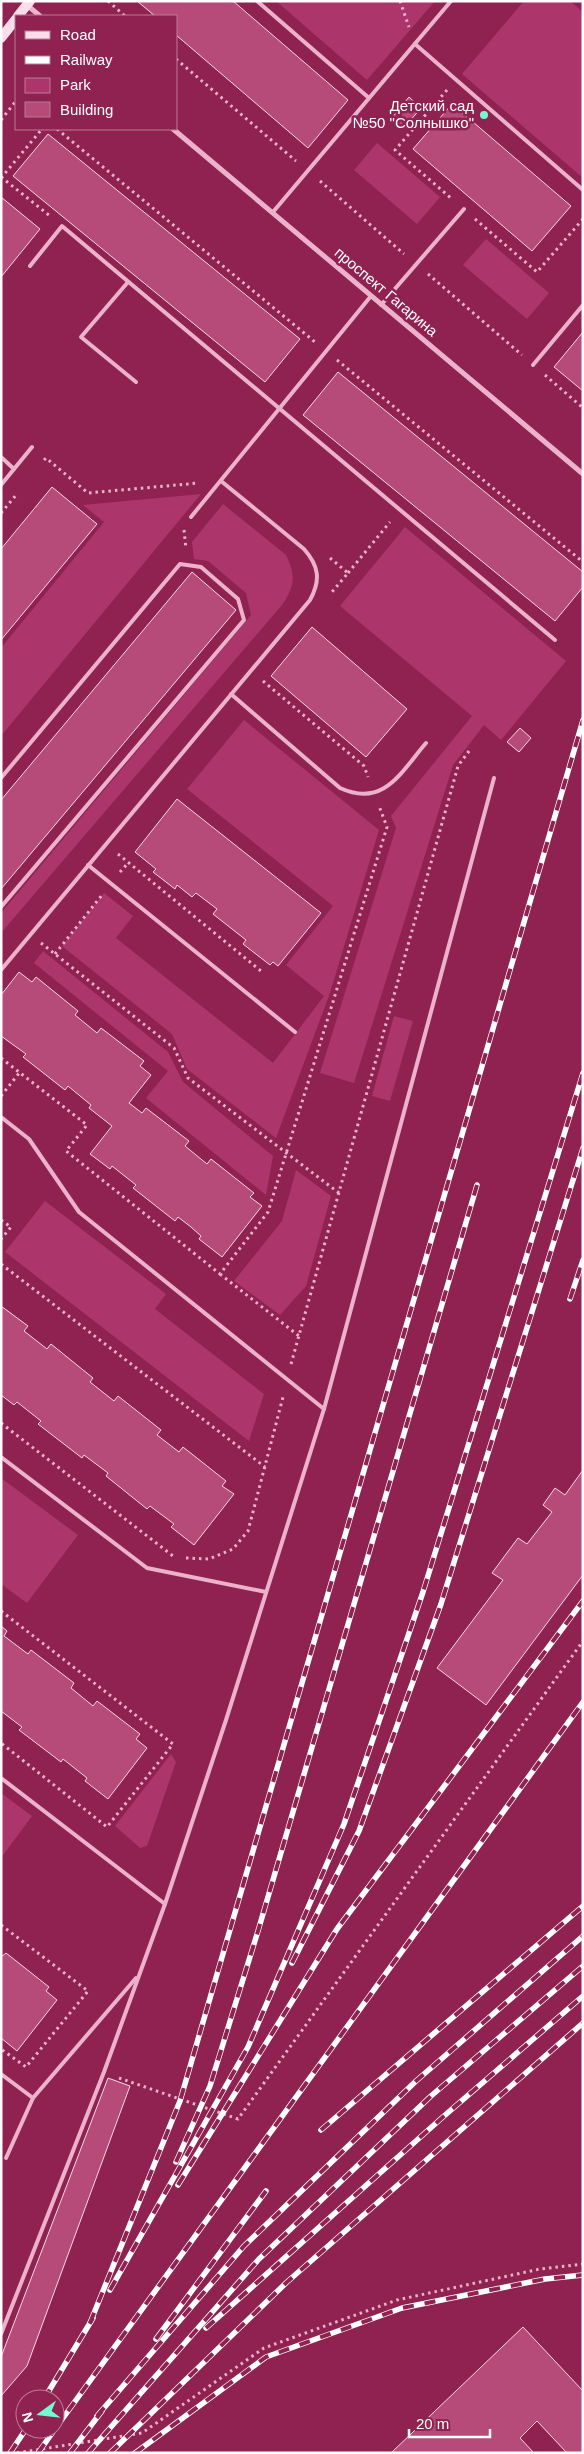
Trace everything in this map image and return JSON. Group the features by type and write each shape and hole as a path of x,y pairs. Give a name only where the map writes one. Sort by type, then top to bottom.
{"main road":[{"path":"19,15 28,3"},
{"path":"1,38 15,20"}],"street":[{"path":"28,3 39,15"},
{"name":"проспект Гагарина","path":"175,130 583,474"}],"lane":[{"path":"257,1 369,98"},
{"path":"273,212 451,1"},
{"path":"415,44 583,190"},
{"path":"382,304 464,210"},
{"path":"30,266 62,226 555,640"},
{"path":"128,282 82,337 136,382"},
{"path":"191,517 371,296"},
{"path":"533,364 582,306"},
{"path":"1,484 32,447"},
{"path":"1,457 14,469"},
{"path":"1,970 310,600 317,588 318,574 314,560 304,549 221,481"},
{"path":"1,778 180,564 201,568 238,599 244,620 1,907"},
{"path":"231,694 340,788 352,793 365,795 389,786 426,742"},
{"path":"1,2334 104,2072 165,1904 226,1720 324,1409 494,778"},
{"path":"88,864 294,1032"},
{"path":"1,1117 29,1139 78,1212 324,1409"},
{"path":"1,1457 147,1568 266,1592"},
{"path":"1,1778 165,1904"},
{"path":"6,2158 33,2098 139,1976"},
{"path":"1,2074 33,2098"}],"path":[{"path":"108,1 124,15"},
{"path":"400,1 415,44"},
{"path":"178,61 583,408"},
{"path":"456,80 395,150 537,272 583,219"},
{"path":"1,120 15,102"},
{"path":"41,130 1,177 62,226"},
{"path":"40,465 46,458 88,493 221,481"},
{"path":"1,513 18,492"},
{"path":"348,573 400,510"},
{"path":"189,566 184,525 191,517"},
{"path":"183,1558 209,1559 233,1549 248,1531 299,1336 458,766 469,751"},
{"path":"220,1274 268,1212 387,827"},
{"path":"115,852 261,971"},
{"path":"55,954 128,863"},
{"path":"40,942 174,1048 188,1078 339,1193"},
{"path":"1,1058 87,1125 66,1151 299,1336"},
{"path":"1,1096 20,1072"},
{"path":"1,1220 11,1227 1,1239"},
{"path":"1,1264 264,1466"},
{"path":"1,1423 174,1557"},
{"path":"1,1611 173,1744 107,1827 1,1744"},
{"path":"104,2072 238,2119 583,1641"},
{"path":"1,1925 88,1991 26,2067 1,2049"},
{"path":"17,2453 142,2433 264,2348 397,2300 540,2269 583,2264"}],"green space":[{"path":"276,1 435,1 367,80"},
{"path":"524,1 570,1 583,12 583,178 462,74"},
{"path":"377,143 440,197 417,224 354,170"},
{"path":"486,239 549,293 527,319 463,265"},
{"path":"201,494 1,736 1,648 104,522 83,505"},
{"path":"223,504 286,555 293,575 290,592 282,605 1,933 1,913 251,615 246,593 208,561 194,559 192,542"},
{"path":"405,527 566,661 501,740 484,725 453,765 354,1083 320,1073 396,828 391,816 472,716 340,606"},
{"path":"244,720 379,830 330,993 276,1138 187,1069 172,1034 62,946 104,893 133,916 116,938 273,1063 324,996 286,965 333,906 187,789"},
{"path":"43,951 168,1052 183,1082 273,1156 266,1195 146,1098 168,1071 34,963"},
{"path":"394,1016 413,1021 390,1101 372,1096"},
{"path":"296,1170 331,1196 306,1286 280,1315 234,1281 282,1221"},
{"path":"45,1201 166,1294 155,1309 264,1394 249,1441 5,1252"},
{"path":"1,1478 78,1535 27,1603 1,1584"},
{"path":"171,1754 176,1762 147,1846 140,1848 115,1826"},
{"path":"1,1793 32,1816 1,1858"}],"building":[{"path":"137,1 233,1 348,100 308,148 178,37 178,15 154,15"},
{"path":"409,97 421,108 403,129 391,119"},
{"path":"452,104 571,206 532,251 413,149"},
{"path":"48,134 300,339 265,382 13,176"},
{"path":"1,197 40,229 1,277"},
{"path":"583,332 583,391 554,367"},
{"path":"338,372 583,572 583,587 555,621 303,415"},
{"path":"52,487 97,524 1,640 1,549"},
{"path":"192,572 236,610 1,889 1,800"},
{"path":"312,627 407,709 366,757 271,676"},
{"path":"520,728 531,738 519,752 507,742"},
{"path":"177,799 321,913 278,966 273,962 270,965 243,944 246,940 213,914 217,909 196,893 192,897 177,885 175,889 153,872 156,869 135,852"},
{"path":"19,972 32,982 36,977 78,1011 75,1015 97,1033 101,1028 144,1061 140,1066 151,1075 129,1103 142,1113 146,1108 189,1141 185,1146 207,1164 211,1159 254,1193 250,1197 262,1206 222,1257 199,1239 201,1236 191,1227 178,1217 175,1221 133,1188 136,1185 112,1166 110,1169 90,1154 112,1126 89,1108 91,1105 68,1086 65,1090 23,1057 26,1054 1,1036 1,995"},
{"path":"1,1306 28,1326 24,1331 47,1349 51,1344 93,1378 90,1382 114,1401 118,1396 161,1430 157,1435 179,1452 183,1447 226,1481 222,1486 234,1494 194,1545 171,1527 174,1524 150,1506 147,1509 106,1476 108,1473 84,1455 82,1458 38,1424 41,1421 17,1402 14,1405 1,1395"},
{"path":"583,1470 583,1575 486,1705 437,1668 503,1580 492,1573 518,1538 527,1544 552,1512 543,1505 555,1488 565,1495"},
{"path":"1,1626 7,1631 4,1636 28,1654 31,1650 74,1683 71,1688 93,1706 97,1701 140,1734 136,1739 147,1748 108,1799 85,1781 87,1778 63,1759 61,1762 19,1730 22,1727 1,1711"},
{"path":"6,1953 49,1987 46,1991 57,2000 17,2051 1,2038 1,1957"},
{"path":"108,2078 130,2086 27,2366 1,2396 1,2357"},
{"path":"523,2327 583,2391 583,2453 567,2453 537,2421 520,2438 534,2453 391,2453"}],"railway":[{"path":"90,2323 180,2101 583,720"},
{"path":"110,2290 248,2047 344,1824 423,1592 583,1073"},
{"path":"292,1963 359,1831 441,1604 583,1148"},
{"path":"176,2162 210,2086 258,1931 477,1185"},
{"path":"570,1299 583,1260"},
{"path":"178,2185 337,1929 583,1601"},
{"path":"65,2415 583,1702"},
{"path":"321,2130 583,1906"},
{"path":"97,2416 244,2246 416,2081 583,1936"},
{"path":"88,2453 259,2259 431,2096 583,1966"},
{"path":"206,2328 444,2116 583,1996"},
{"path":"110,2453 287,2282 583,2023"},
{"path":"156,2339 266,2191"},
{"path":"135,2453 266,2357 402,2308 545,2279 583,2275"},
{"path":"50,2389 93,2318"},
{"path":"70,2453 102,2411"},
{"path":"10,2453 19,2439"},
{"path":"38,2453 48,2439"}],"place":[{"name":"Детский сад №50 \"Солнышко\"","path":"484,115"}]}
